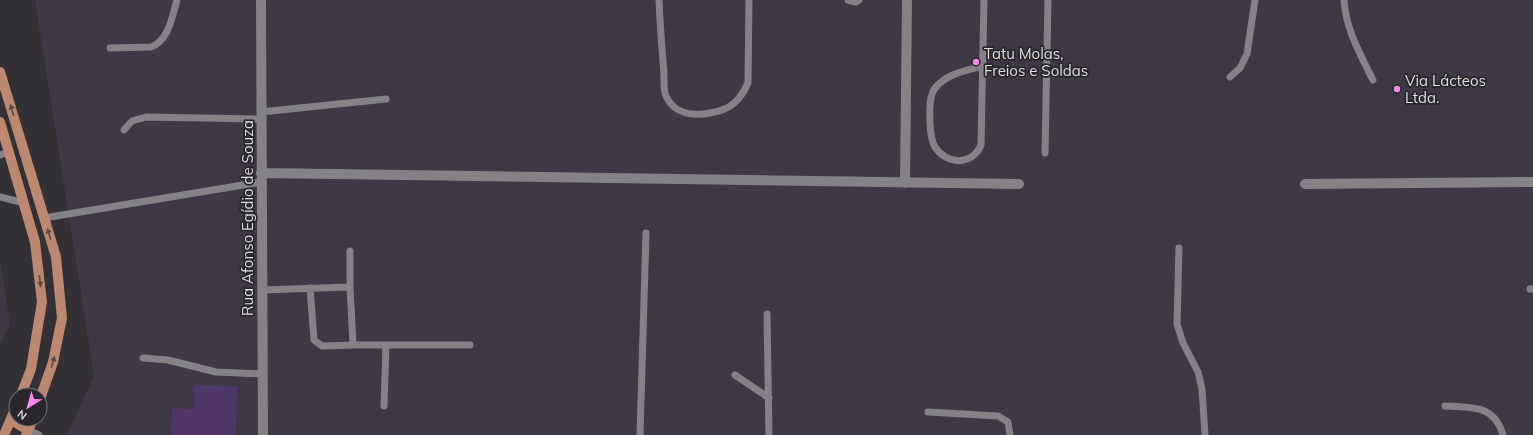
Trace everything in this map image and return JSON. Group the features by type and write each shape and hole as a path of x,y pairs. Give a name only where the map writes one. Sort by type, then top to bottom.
{"main road":[{"path":"0,72 56,257 62,318 53,362 44,387"},
{"path":"0,122 4,154 15,172 35,242 42,302 31,369 24,387"},
{"path":"15,172 29,168"}],"street":[{"name":"Rua Afonso Egídio de Souza","path":"261,0 263,435"},
{"path":"905,183 907,0"},
{"path":"261,177 1020,184"},
{"path":"1305,184 1533,182"}],"lane":[{"path":"110,48 151,47 157,45 166,35 178,0"},
{"path":"659,0 666,96 677,110 687,114 700,115 722,112 732,106 742,95 748,83 749,0"},
{"path":"848,0 856,2 860,0"},
{"path":"982,66 956,74 941,82 934,89 931,98 931,135 934,146 941,153 953,159 962,161 971,159 977,153 981,144 984,0"},
{"path":"1045,153 1048,0"},
{"path":"1230,77 1240,68 1247,54 1255,0"},
{"path":"1344,0 1347,24 1373,80"},
{"path":"124,130 132,121 146,116 261,116 386,99"},
{"path":"44,218 261,177"},
{"path":"0,197 24,203"},
{"path":"640,435 646,233"},
{"path":"1179,248 1177,324 1182,343 1198,372 1202,389 1205,435"},
{"path":"350,252 353,345"},
{"path":"262,290 350,287"},
{"path":"310,288 314,340 322,346 470,345"},
{"path":"767,314 769,435"},
{"path":"384,406 386,345"},
{"path":"143,358 168,360 216,372 263,374"},
{"path":"735,375 769,398"},
{"path":"1445,406 1480,408 1494,417 1500,425 1503,435"},
{"path":"928,412 998,416 1008,422 1010,435"},
{"path":"27,432 39,435"}],"shaded area":[{"path":"35,0 1533,0 1533,435 67,435 94,376"},
{"path":"0,259 10,324 0,346"}],"building":[{"path":"194,385 237,386 236,435 171,435 172,408 194,409"}],"place":[{"name":"Tatu Molas, Freios e Soldas","path":"976,62"},
{"name":"Via Lácteos Ltda.","path":"1397,89"}]}
